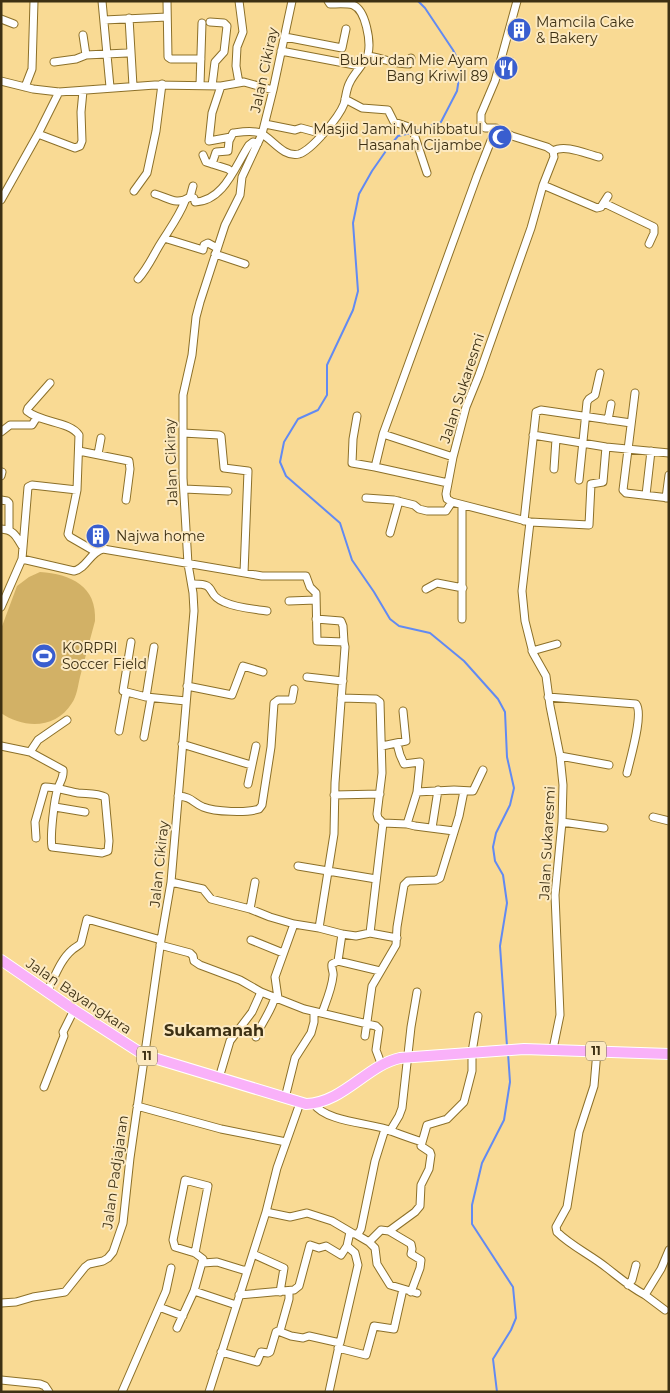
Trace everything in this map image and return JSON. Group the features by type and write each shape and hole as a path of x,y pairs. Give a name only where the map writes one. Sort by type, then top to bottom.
{"highway":[{"name":"Jalan Bayangkara","path":"1,960 144,1056 300,1103 314,1104"},
{"name":"11","path":"314,1104 333,1097 394,1059 407,1057 524,1049 669,1054"}],"street":[{"path":"25,87 32,69 34,1"},
{"path":"102,1 110,87"},
{"path":"167,1 168,58 201,59"},
{"path":"239,1 243,32 237,47 236,66 239,83"},
{"name":"Jalan Cikiray","path":"144,1056 160,942 171,882 194,611 188,564 184,488 183,395 192,355 196,316 225,225 240,195 242,176 265,124 274,90 292,1"},
{"path":"212,164 216,152 228,151 229,141 233,132 256,132 260,138 286,152 295,155 303,152 323,134 338,114 350,82 368,56 369,45 363,16 354,5 330,4 328,1"},
{"path":"517,1 495,81 481,117 484,126 496,128 503,133 548,147 553,151 556,149 567,149 599,157"},
{"path":"104,20 167,17"},
{"path":"129,18 133,86"},
{"path":"1,19 14,24"},
{"path":"210,22 224,23 227,26 224,52 215,64 212,86"},
{"path":"200,86 202,23"},
{"path":"285,37 342,48 346,29"},
{"path":"83,35 86,55"},
{"path":"281,51 360,66"},
{"path":"54,62 76,59 86,55 127,53"},
{"path":"368,56 404,64 409,64 411,58"},
{"path":"1,81 59,92 162,84 221,86 239,83 251,83 274,90"},
{"path":"134,191 148,173 162,84"},
{"path":"221,86 212,113 209,141 231,138"},
{"path":"38,134 75,148 80,146 82,141 82,91"},
{"path":"1,200 59,92"},
{"path":"345,99 362,108 388,110 394,122 413,129 428,173"},
{"path":"265,124 295,130 301,128 323,134"},
{"path":"375,467 383,434 496,128"},
{"path":"155,194 176,202 191,199 203,202 221,190 249,145 260,138"},
{"name":"Jalan Sukaresmi","path":"452,502 446,497 448,483 466,407 531,228 543,185 553,159 553,151"},
{"path":"203,154 205,161 228,168 232,172"},
{"path":"543,185 597,208 606,199 622,213 654,227 654,233 649,244"},
{"path":"138,279 148,268 164,238 191,199 193,186"},
{"path":"164,238 203,250 206,244 210,244 216,251 245,264"},
{"path":"579,480 588,400 595,395 600,373"},
{"path":"50,383 28,408 29,413 76,430 79,435 77,490 68,534 96,552"},
{"path":"635,393 624,490 626,493 668,498 669,475"},
{"path":"608,420 611,404"},
{"name":"Jalan Sukaresmi","path":"552,1049 560,1015 555,895 562,822 563,785 560,756 548,697 546,676 532,651 525,621 522,596 535,413 537,411 586,417"},
{"path":"357,416 353,439 352,464 375,467 448,483"},
{"path":"1,432 10,425 32,425 38,417"},
{"path":"586,417 631,423"},
{"path":"183,432 221,436 224,468 248,471 244,573"},
{"path":"383,434 453,457"},
{"path":"533,435 669,453"},
{"path":"98,454 101,438"},
{"path":"554,469 556,439"},
{"path":"366,498 386,498 415,505 419,509 440,512 447,510 452,502 527,522 589,525 591,484 603,483 606,446"},
{"path":"79,451 130,462 126,500"},
{"path":"646,495 651,452"},
{"path":"1,606 22,558 29,486 77,490"},
{"path":"184,488 228,491"},
{"path":"1,500 7,501 9,504 5,529 15,533 22,546"},
{"path":"390,533 398,501"},
{"path":"462,505 462,619"},
{"path":"22,558 74,571 82,568 96,552 108,549 262,576 306,576 310,587 316,592 317,640 344,642"},
{"path":"192,584 206,584 216,598 225,603 267,611"},
{"path":"426,589 437,584 463,588"},
{"path":"289,601 316,600"},
{"path":"316,619 341,621 345,647 334,795 334,834 319,928"},
{"path":"130,642 122,688 126,693 186,701"},
{"path":"532,651 557,644"},
{"path":"144,737 154,647"},
{"path":"187,686 232,695 242,667 245,666 263,672"},
{"path":"307,677 343,681"},
{"path":"178,796 191,798 200,806 209,809 233,811 259,809 262,805 271,747 274,703 278,700 292,700 294,689"},
{"path":"119,731 126,693"},
{"path":"548,697 636,704 639,708 639,713 635,744 627,773"},
{"path":"341,698 379,700 382,712 382,773 378,819 383,823 407,824 454,831"},
{"path":"382,746 405,742 407,739 403,711"},
{"path":"30,752 38,740 67,720"},
{"path":"182,744 251,765"},
{"path":"397,744 404,764 420,762 417,792 407,824"},
{"path":"1,746 30,752 63,770 64,776 58,789 54,807 52,847 102,853 108,851 109,841 105,797 58,789 48,786 44,788 35,822 36,838"},
{"path":"248,784 256,746"},
{"path":"560,756 609,765"},
{"path":"417,792 475,790 483,770"},
{"path":"432,828 438,790"},
{"path":"366,1036 372,986 396,945 397,927 405,883 408,881 436,880 440,878 464,791"},
{"path":"334,795 380,794"},
{"path":"54,807 85,812"},
{"path":"653,817 669,821"},
{"path":"562,822 604,828"},
{"path":"370,933 383,823"},
{"path":"298,866 376,880"},
{"path":"171,882 203,889 211,899 250,909 294,924 356,936 370,933 397,938"},
{"path":"250,909 255,882"},
{"path":"47,992 59,968 72,950 82,943 87,919 146,937 190,954 193,956 194,961 200,965 240,980 261,992 314,1012 339,1016 378,1027 376,1050 382,1066"},
{"path":"256,1037 276,997 275,977 294,924"},
{"path":"338,961 342,934"},
{"path":"251,940 284,953"},
{"path":"322,1013 328,1000 334,974 331,968 332,964 338,961 380,971"},
{"path":"219,1078 230,1041 252,1012 261,992"},
{"path":"239,1295 294,1290 299,1286 310,1245 319,1248 326,1246 341,1255 353,1233 361,1229 375,1161 388,1130 399,1116 402,1108 407,1057 417,992"},
{"path":"44,1088 64,1036 63,1032 74,1010"},
{"path":"285,1098 295,1058 311,1033 314,1012"},
{"path":"388,1231 415,1212 420,1206 421,1185 429,1169 431,1155 430,1152 422,1147 423,1134 427,1125 447,1119 464,1102 472,1071 472,1052 478,1016"},
{"path":"597,1051 594,1086 579,1132 566,1207 556,1230 628,1285 665,1310"},
{"name":"Jalan Padjajaran","path":"1,1303 16,1302 65,1292 85,1268 90,1264 105,1260 113,1252 123,1223 144,1056"},
{"path":"209,1392 266,1212 277,1168 300,1103"},
{"path":"314,1104 320,1111 342,1119 388,1130 422,1142"},
{"path":"137,1106 221,1129 286,1142"},
{"path":"177,1328 194,1291 203,1263 202,1257 175,1246 173,1242 185,1180 208,1186 195,1253"},
{"path":"266,1212 290,1217 304,1213 314,1214 332,1221 369,1242 375,1248 377,1264 390,1285 414,1292 420,1260 411,1254 411,1244 388,1231 381,1230 369,1242"},
{"path":"329,1392 358,1265 355,1253 347,1246"},
{"path":"645,1295 661,1269 669,1250"},
{"path":"253,1254 284,1268 280,1292"},
{"path":"203,1263 217,1262 247,1270"},
{"path":"628,1285 632,1280 636,1265"},
{"path":"122,1392 166,1291 171,1268"},
{"path":"280,1331 290,1336 303,1338 309,1336 366,1355 374,1326 394,1329 403,1289"},
{"path":"194,1291 236,1305"},
{"path":"280,1331 280,1326 288,1306 289,1291"},
{"path":"159,1307 182,1316"},
{"path":"221,1352 257,1362 260,1352 270,1352 276,1332 280,1331"},
{"path":"1,1380 40,1384 45,1386 49,1392"}],"shaded area":[{"name":"KORPRI Soccer Field","path":"40,572 72,579 80,584 92,599 95,621 74,700 65,712 57,718 49,722 29,724 1,713 1,629 17,586"}],"waterway":[{"path":"416,131 441,122 457,91 461,66 453,50 425,8 418,1"},
{"path":"411,133 398,136 372,171 359,194 353,223 358,291 353,310 327,365 327,395 318,410 298,419 284,442 280,462 286,476 340,523 352,560 390,619 399,626 430,633 464,661 498,699 505,712 507,757 514,788 510,805 496,833 493,847 495,861 503,875 507,903 500,946 507,1046"},
{"path":"497,1392 493,1359 511,1330 516,1318 513,1287 472,1224 472,1205 482,1163 504,1120 510,1082 508,1053"}],"place":[{"name":"Mamcila Cake & Bakery","path":"519,30"},
{"name":"Bubur dan Mie Ayam Bang Kriwil 89","path":"506,68"},
{"name":"Masjid Jami Muhibbatul Hasanah Cijambe","path":"500,137"},
{"name":"Najwa home","path":"98,536"},
{"name":"KORPRI Soccer Field","path":"44,656"}],"district":[{"name":"Sukamanah","path":"214,1030"}]}
